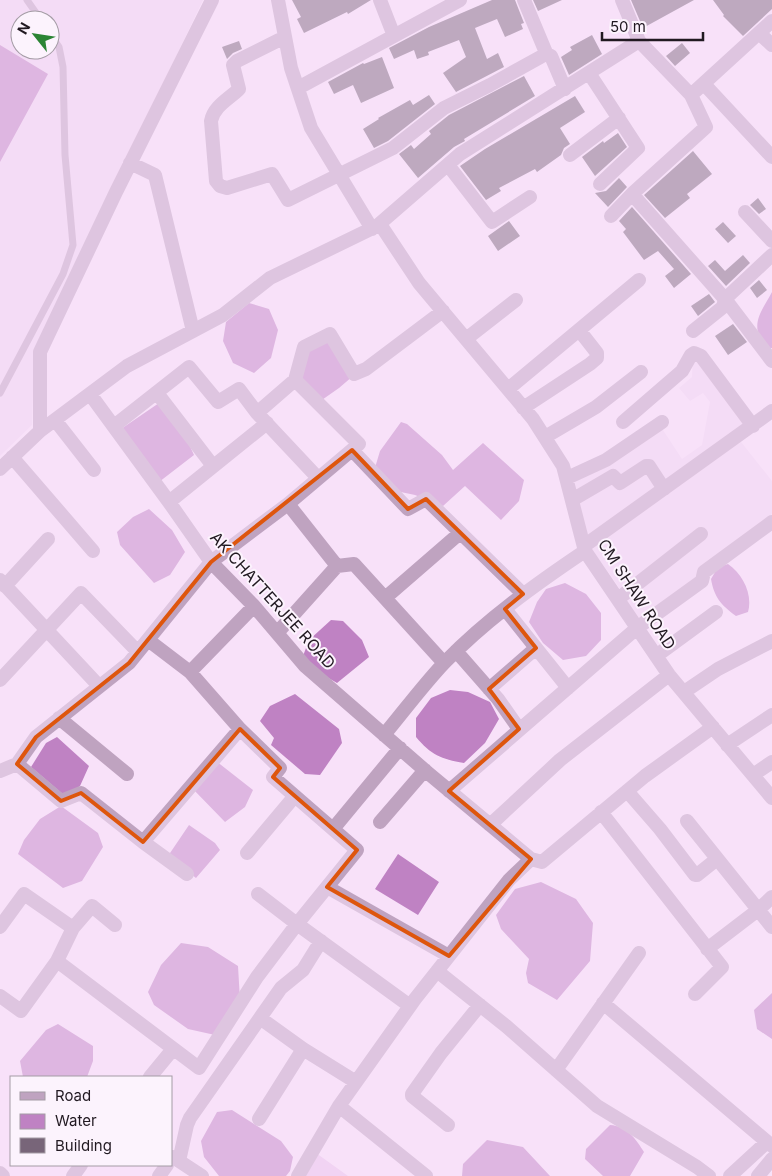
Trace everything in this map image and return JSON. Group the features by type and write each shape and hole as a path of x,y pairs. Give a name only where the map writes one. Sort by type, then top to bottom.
{"street":[{"path":"40,431 40,352 130,164 212,0"},
{"name":"CM SHAW ROAD","path":"278,0 291,68 311,128 339,174 419,283 508,389 545,438 563,466 584,548 669,675 772,798"},
{"path":"380,0 394,36"},
{"path":"298,88 460,0"},
{"path":"524,0 547,55 551,56 565,89"},
{"path":"611,216 632,194 706,127 691,95 639,41 622,0"},
{"path":"691,95 772,21"},
{"path":"759,33 772,45"},
{"path":"285,36 237,61 233,65 239,89 216,109 211,120 216,181 220,186 227,188 272,174 288,200 393,148 444,108 547,55"},
{"path":"0,469 40,431 128,366 223,315 270,278 376,226 460,154 639,41"},
{"path":"589,73 638,148 600,184"},
{"path":"704,84 772,156"},
{"path":"570,155 619,118"},
{"path":"130,164 155,175 193,331"},
{"path":"448,165 492,222 530,197"},
{"path":"632,194 725,299 772,361"},
{"path":"745,212 772,241"},
{"path":"693,331 723,307 725,299 772,255"},
{"path":"508,389 639,280"},
{"path":"466,339 516,300"},
{"path":"169,502 213,466 262,418 296,380 304,347 330,334 354,374 366,369 442,311"},
{"path":"523,408 597,358 597,353 579,330"},
{"path":"623,422 682,371 691,355 698,354 753,426"},
{"path":"114,426 190,367 218,402 239,389 262,418 318,478"},
{"path":"545,438 596,407 641,372"},
{"path":"0,771 17,764 36,737 129,663 211,562 288,504 358,444 296,380"},
{"path":"157,393 213,466"},
{"name":"AK CHATTERJEE ROAD","path":"90,394 211,562 254,606 305,666 531,859"},
{"path":"384,735 444,663 505,609 584,548 772,411"},
{"path":"55,420 94,470"},
{"path":"567,478 606,460 662,422"},
{"path":"352,450 408,509 426,499 523,594"},
{"path":"12,457 93,551"},
{"path":"572,500 613,476 620,483 646,466 649,466 664,489"},
{"path":"288,504 337,566"},
{"path":"449,790 637,628 702,581 704,572 772,522"},
{"path":"385,598 460,533"},
{"path":"618,599 701,534"},
{"path":"48,539 2,583 99,686"},
{"path":"277,633 337,566 354,564 444,663"},
{"path":"1,676 81,593 138,652"},
{"path":"190,672 254,606"},
{"path":"505,609 568,688"},
{"path":"656,656 716,612"},
{"path":"57,961 199,1068 257,977 357,850 273,777 280,768 240,729 190,672 148,640"},
{"path":"684,692 718,669 772,641"},
{"path":"489,689 536,648"},
{"path":"456,652 520,728"},
{"path":"490,825 560,760 669,675"},
{"path":"727,744 772,715"},
{"path":"60,718 128,774"},
{"path":"298,1176 339,1106 410,1006 509,880 531,859 542,862 645,776 713,727"},
{"path":"143,842 240,729"},
{"path":"333,829 400,748"},
{"path":"753,775 772,762"},
{"path":"17,764 61,801 81,793 187,874"},
{"path":"380,822 425,770"},
{"path":"627,791 660,828 692,873 697,875 717,859"},
{"path":"247,853 294,797"},
{"path":"601,812 722,967 694,994"},
{"path":"687,821 772,927"},
{"path":"327,887 449,956"},
{"path":"0,927 24,894 74,928"},
{"path":"258,894 410,1006"},
{"path":"707,949 772,897"},
{"path":"0,996 21,1012 57,961 74,928 92,906 116,925"},
{"path":"202,1176 173,1162 190,1118 281,988 303,970 321,941"},
{"path":"556,1070 639,953"},
{"path":"437,971 597,1106 699,1173"},
{"path":"603,1003 769,1144 730,1176"},
{"path":"448,1125 412,1096 412,1094 441,1053 480,1006"},
{"path":"260,1018 303,1049 356,1082"},
{"path":"259,1119 303,1049"},
{"path":"151,1076 173,1050"},
{"path":"339,1106 426,1176"},
{"path":"758,1176 772,1159"},
{"path":"159,1176 169,1166"},
{"path":"0,1173 3,1176"}],"lane":[{"path":"0,393 63,274 73,245 66,155 63,67 60,52"}],"highlighted area":[{"path":"352,450 408,509 426,499 523,594 505,609 536,648 489,689 519,729 449,791 531,859 449,956 327,887 357,850 273,777 280,768 240,729 143,842 81,793 61,801 17,764 36,737 129,663 211,562"}],"shaded area":[{"path":"0,0 203,0 34,354 32,425 0,456"},
{"path":"693,355 746,425 734,433 772,481 772,513 769,521 698,579 638,621 618,586 584,538 571,480 661,427 682,459 702,445 710,402 703,393 690,401 679,388 692,377"},
{"path":"316,1153 348,1176 303,1176"}],"water":[{"path":"0,45 10,51 10,60 25,60 48,74 0,162"},
{"path":"772,292 772,348 766,348 758,333 757,326 760,313"},
{"path":"249,303 269,309 278,330 271,358 254,373 233,363 223,341 226,322"},
{"path":"328,340 353,376 319,402 301,379 309,349"},
{"path":"159,403 187,440 194,455 159,482 121,429"},
{"path":"401,422 407,424 442,455 453,470 483,443 524,480 519,501 501,520 465,486 443,506 415,495 396,491 374,471 380,451"},
{"path":"149,509 172,530 185,552 170,575 154,583 120,545 117,532 133,517"},
{"path":"728,564 738,573 748,592 748,612 736,616 719,600 711,579 718,567"},
{"path":"565,583 586,594 601,613 601,640 586,656 563,660 543,643 529,622 537,602 546,589"},
{"path":"331,620 343,621 362,640 369,657 337,683 318,672 303,656 309,640"},
{"path":"450,690 468,692 490,702 499,719 485,743 464,763 437,755 416,737 416,718 431,698"},
{"path":"295,694 339,729 342,743 320,775 305,774 271,745 274,738 260,721 270,706"},
{"path":"57,737 89,766 80,786 65,796 31,767 46,743"},
{"path":"216,761 253,790 245,807 225,822 191,787"},
{"path":"61,806 98,833 103,847 82,881 63,888 18,854 24,840 40,819"},
{"path":"189,825 215,843 220,850 196,878 168,856"},
{"path":"398,854 439,882 418,915 375,889"},
{"path":"541,882 576,899 593,923 590,961 557,1000 528,983 526,973 529,959 501,929 496,915 515,889"},
{"path":"181,943 208,947 238,966 240,1000 215,1035 188,1029 154,1005 148,992 161,965"},
{"path":"772,993 772,1039 757,1029 754,1010"},
{"path":"58,1024 93,1046 93,1061 87,1076 23,1076 20,1061 46,1030"},
{"path":"232,1110 281,1141 293,1157 290,1171 286,1176 219,1176 204,1157 201,1141 217,1112"},
{"path":"610,1125 626,1131 634,1138 644,1152 630,1176 603,1176 585,1159 586,1149"},
{"path":"487,1140 523,1147 550,1176 462,1176 463,1164"}],"building":[{"path":"292,0 371,0 348,14 347,12 304,33 297,19 301,17"},
{"path":"492,0 515,0 524,23 521,24 523,29 505,37 497,19 475,28 487,59 498,53 504,67 456,92 443,73 466,57 459,40 428,52 429,55 417,59 414,50 394,59 389,48 429,27"},
{"path":"533,0 562,0 538,11"},
{"path":"631,0 694,0 643,28"},
{"path":"713,0 772,0 772,9 743,36 723,16"},
{"path":"592,35 602,54 569,75 561,57 572,50 570,47"},
{"path":"239,41 242,49 233,53 227,59 222,47"},
{"path":"682,43 690,53 675,66 666,56"},
{"path":"382,57 394,88 361,103 353,85 334,94 328,82 363,63"},
{"path":"524,76 535,96 464,139 465,141 454,147 418,178 399,154 411,145 414,149 431,134 429,131 449,115"},
{"path":"429,95 435,104 388,141 374,148 363,129 410,100 413,105"},
{"path":"575,96 585,112 560,128 570,144 564,148 561,155 537,172 535,169 499,188 501,191 486,200 460,166 485,149"},
{"path":"618,133 627,147 595,176 582,157 603,141 604,143"},
{"path":"693,151 712,174 687,194 690,198 665,218 644,195"},
{"path":"619,178 627,187 608,207 595,193 606,191"},
{"path":"758,198 766,209 759,214 750,205"},
{"path":"632,207 691,274 674,288 665,276 674,269 658,251 644,260 623,232 626,229 619,221"},
{"path":"509,221 520,236 498,251 488,236"},
{"path":"723,222 736,236 728,243 715,229"},
{"path":"743,255 750,263 726,286 708,266 715,260 725,271"},
{"path":"759,280 767,290 757,298 750,288"},
{"path":"709,294 715,302 698,316 691,306"},
{"path":"733,324 747,342 728,355 715,336"}]}
